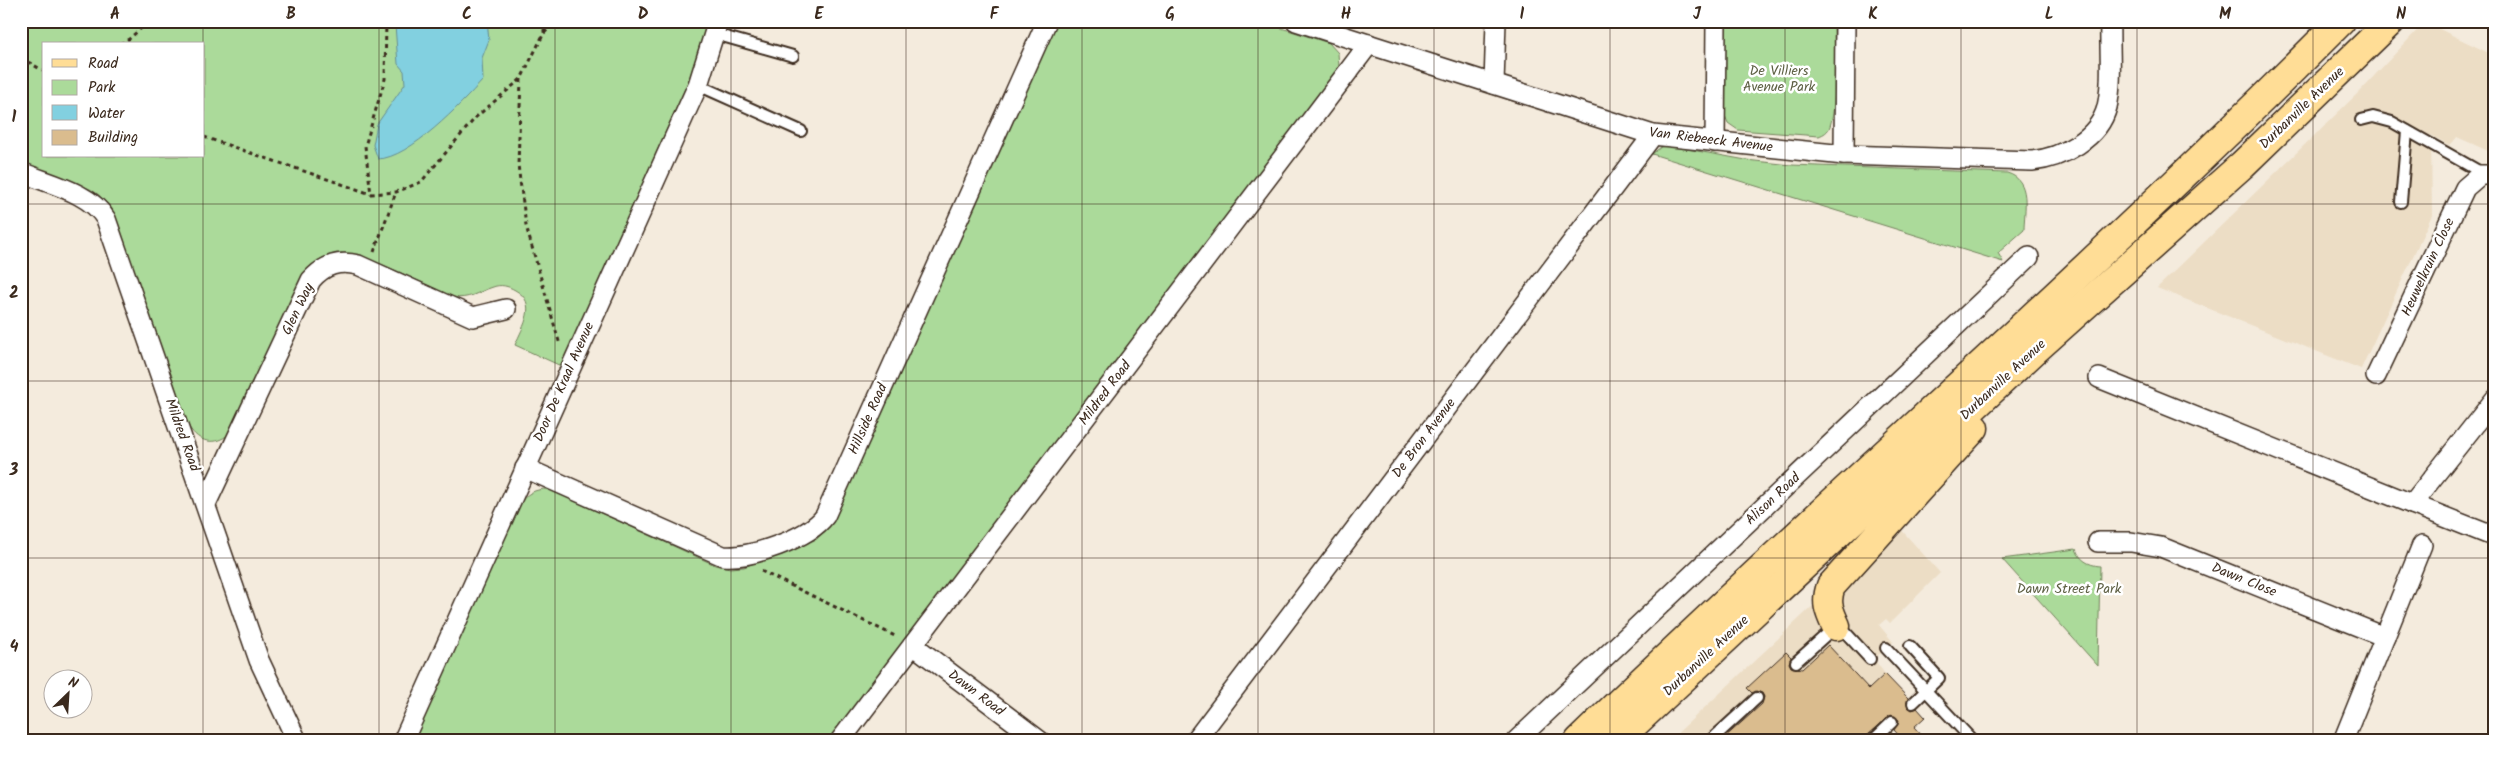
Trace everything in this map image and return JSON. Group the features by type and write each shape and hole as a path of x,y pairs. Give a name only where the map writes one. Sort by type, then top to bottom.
{"main road":[{"name":"Durbanville Avenue","path":"1579,741 2046,306 2254,108 2341,21"},
{"name":"Durbanville Avenue","path":"1616,741 2035,350 2242,165 2391,21"},
{"path":"1836,626 1828,609 1827,600 1831,586 1836,579 1996,405 2035,350"}],"street":[{"name":"Hillside Road","path":"525,468 716,554 731,557 749,555 806,533 825,516 1047,21"},
{"name":"Van Riebeeck Avenue","path":"1296,21 1654,135 1844,155 2032,161 2053,157 2078,143 2095,128 2106,108 2110,21"},
{"path":"1494,84 1496,21"},
{"path":"1716,21 1716,142"},
{"path":"1844,155 1845,21"},
{"name":"Door De Kraal Avenue","path":"403,741 698,85 716,27"},
{"name":"Mildred Road","path":"840,741 1369,44"},
{"name":"De Bron Avenue","path":"1194,741 1654,135"},
{"name":"Mildred Road","path":"21,172 82,197 96,206 106,219 259,660 297,741"},
{"name":"Heuwelkruin Close","path":"2376,376 2465,188 2475,178 2490,175"},
{"name":"Alison Road","path":"1516,741 2029,257"},
{"name":"Glen Way","path":"206,504 311,280 324,268 341,262 358,265 473,317 506,309"},
{"path":"2099,378 2495,537"},
{"path":"2412,504 2495,399"},
{"name":"Dawn Close","path":"2098,542 2131,542 2161,547 2385,637"},
{"path":"2343,741 2422,545"},
{"name":"Dawn Road","path":"913,645 1040,741"}],"lane":[{"path":"716,27 793,56"},
{"path":"698,85 801,131"},
{"path":"2361,120 2383,118 2490,175"},
{"path":"2401,202 2407,130"},
{"path":"1796,662 1836,626 1846,633 1870,659"},
{"path":"1910,646 1939,678 1912,703"},
{"path":"1886,648 1973,741"},
{"path":"1710,741 1757,698"},
{"path":"1872,741 1892,722"}],"path":[{"path":"124,42 148,21"},
{"path":"371,194 365,146 385,79 386,21"},
{"path":"544,21 544,33"},
{"path":"205,136 371,194 396,192 421,182 476,117 521,79 544,33 558,21"},
{"path":"21,58 42,69"},
{"path":"521,79 518,165 526,226 545,298 568,372"},
{"path":"368,269 396,192"},
{"path":"731,557 913,645"}],"shaded area":[{"path":"2425,22 2495,56 2495,154 2457,137 2449,145 2431,135 2432,215 2361,369 2157,288 2358,93"},
{"path":"1898,526 1940,573 1890,623 1886,619 1879,625 1893,642 1874,659 1885,674 1811,741 1669,741"}],"green space":[{"path":"21,21 708,21 699,57 561,366 515,345 525,323 528,308 522,295 512,289 499,286 469,296 452,297 364,258 351,254 336,253 321,259 305,273 229,434 224,438 213,441 202,439 189,427 112,209 99,195 90,189 21,162"},
{"path":"1057,21 1259,21 1329,43 1338,53 1339,67 829,741 413,741 519,505 531,492 548,489 715,565 730,568 744,567 817,539 831,523"},
{"name":"De Villiers Avenue Park","path":"1725,21 1834,21 1834,104 1830,126 1826,132 1819,136 1738,130 1728,123 1724,113"},
{"path":"1670,146 1746,160 1791,165 2007,173 2020,182 2023,189 2025,197 2024,230 1998,253 2003,262 1652,154 1661,147"},
{"name":"Dawn Street Park","path":"2076,549 2085,561 2100,566 2098,666 2002,559"}],"water":[{"path":"387,21 487,21 489,40 482,58 483,80 449,115 419,140 405,150 378,159 373,145 377,124 405,84 404,71 398,64 395,25"}],"building":[{"path":"1828,645 1869,689 1885,674 1908,698 1908,707 1912,710 1917,708 1925,717 1914,727 1927,741 1904,741 1894,730 1899,720 1891,715 1861,741 1723,739 1762,704 1764,697 1762,693 1756,691 1752,693 1747,688 1786,652 1791,657 1789,663 1791,667 1802,669"}]}
